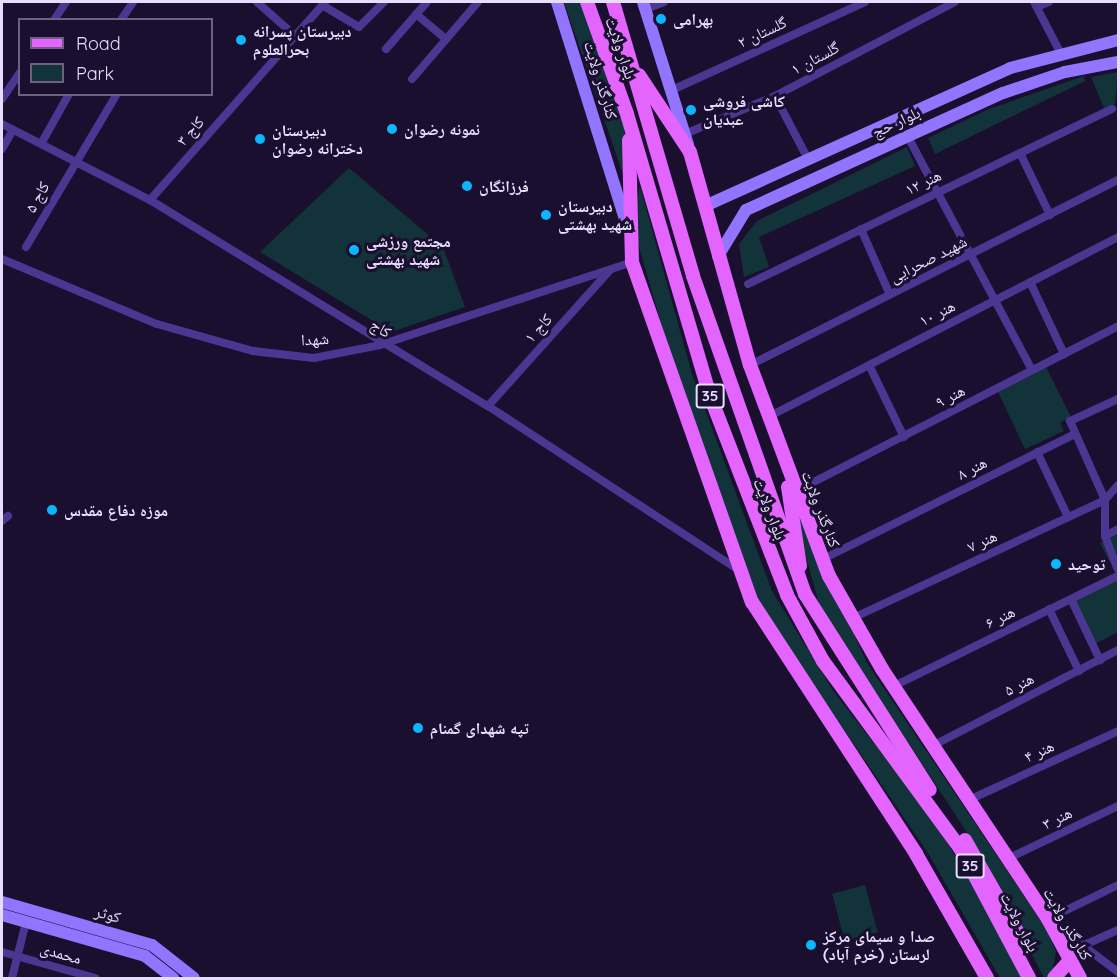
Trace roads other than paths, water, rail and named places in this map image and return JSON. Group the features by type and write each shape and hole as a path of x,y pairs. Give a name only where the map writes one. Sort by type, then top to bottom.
{"main road":[{"name":"کنارگذر ولایت","path":"557,2 628,230 632,262 739,570 780,650 916,854 987,978"},
{"name":"بلوار ولایت","path":"587,2 630,129 710,396 787,595 824,661 960,848 1029,978"},
{"name":"بلوار ولایت","path":"611,2 618,16 693,276 805,594 982,867 1038,978"},
{"name":"کنارگذر ولایت","path":"644,5 685,134 718,258 750,365 823,560 853,618 894,686 971,799 1048,919 1080,978"},
{"name":"بلوار حج","path":"705,206 747,191 930,100 1060,52 1119,40"},
{"name":"بلوار حج","path":"718,258 730,230 753,207 907,135 1013,89 1119,62"},
{"path":"632,66 690,152"},
{"path":"628,230 630,129"},
{"path":"747,191 744,201 753,207"},
{"path":"789,471 805,594"},
{"name":"کوثر","path":"2,902 152,945 194,978"},
{"path":"26,922 29,909"},
{"name":"کوثر","path":"2,915 145,956 173,978"},
{"path":"1054,978 1070,960"}],"street":[{"path":"55,18 66,2"},
{"path":"122,18 133,2"},
{"path":"324,3 359,27 384,2"},
{"path":"386,49 427,2"},
{"path":"412,80 478,2"},
{"path":"644,5 664,2"},
{"name":"گلستان ۲","path":"672,90 865,2"},
{"name":"گلستان ۱","path":"685,134 775,96 955,2"},
{"path":"1049,2 1036,4 1060,52"},
{"path":"262,3 294,35"},
{"name":"کاج ۳","path":"150,200 324,3"},
{"path":"416,14 446,39"},
{"path":"2,99 18,75"},
{"path":"40,144 68,96"},
{"name":"کاج ۵","path":"26,247 74,161 116,96"},
{"path":"775,96 808,159"},
{"name":"هنر ۱۲","path":"748,284 1112,108"},
{"name":"کاج","path":"2,124 150,200 380,345 488,406 739,570"},
{"path":"2,150 13,130"},
{"path":"907,135 1032,370"},
{"path":"1020,153 1050,214"},
{"name":"شهید صحرایی","path":"750,365 1119,180"},
{"path":"861,229 890,295"},
{"name":"هنر ۱۰","path":"770,416 1119,237"},
{"name":"شهدا","path":"2,259 157,324 253,351 314,358 380,345 632,262"},
{"name":"کاج ۱","path":"488,406 611,269"},
{"path":"1030,282 1064,354"},
{"name":"هنر ۹","path":"796,491 1119,326"},
{"path":"869,365 904,437"},
{"path":"1118,402 1070,421 1105,500 1105,536 1119,570"},
{"name":"هنر ۸","path":"823,560 1075,434"},
{"path":"1037,452 1068,517"},
{"name":"هنر ۷","path":"853,618 1105,500 1119,485"},
{"path":"1105,536 1119,529"},
{"name":"هنر ۶","path":"894,686 1119,576"},
{"path":"1071,599 1100,660"},
{"path":"1049,609 1079,671"},
{"path":"1116,652 1119,662"},
{"name":"هنر ۵","path":"934,745 1116,652"},
{"name":"هنر ۴","path":"971,799 1119,731"},
{"name":"هنر ۳","path":"1009,858 1119,806"},
{"path":"1119,885 1048,919 1119,972"},
{"path":"12,978 26,922"},
{"path":"1082,946 1119,930"},
{"name":"محمدی","path":"2,952 95,978"}],"place":[{"name":"بهرامی","path":"661,19"},
{"name":"دبیرستان پسرانه بحرالعلوم","path":"241,40"},
{"name":"کاشی فروشی عبدیان","path":"691,110"},
{"name":"نمونه رضوان","path":"392,129"},
{"name":"دبیرستان دخترانه رضوان","path":"260,139"},
{"name":"فرزانگان","path":"467,186"},
{"name":"دبیرستان شهید بهشتی","path":"546,215"},
{"name":"مجتمع ورزشی شهید بهشتی","path":"354,250"},
{"name":"موزه دفاع مقدس","path":"52,510"},
{"name":"توحید","path":"1056,564"},
{"name":"تپه شهدای گمنام","path":"418,728"},
{"name":"صدا و سیمای مرکز لرستان (خرم آباد)","path":"811,945"}]}
